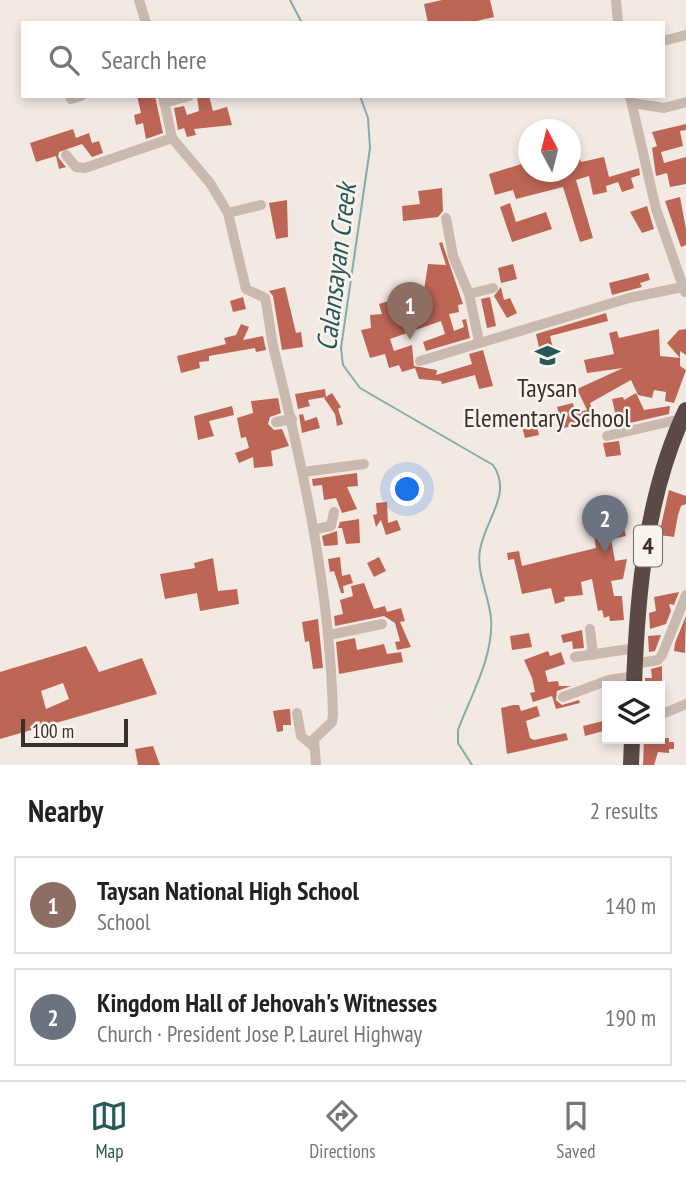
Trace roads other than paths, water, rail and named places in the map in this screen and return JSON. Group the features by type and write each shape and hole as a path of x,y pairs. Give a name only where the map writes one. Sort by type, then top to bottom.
{"highway":[{"name":"4","path":"635,669 641,579 652,525 684,415"},
{"path":"631,765 632,744"}],"street":[{"path":"139,0 145,21"},
{"path":"615,0 618,21"},
{"path":"665,40 686,35"},
{"path":"164,100 172,138 211,183 228,213 246,289 265,298 316,529 319,578 329,635 333,715 332,722 314,738 316,765"},
{"path":"420,361 479,341 629,298 685,290 656,209 631,100 663,108 686,102"},
{"path":"66,155 76,166 85,167 172,138"},
{"path":"228,213 261,205"},
{"path":"446,218 447,258 469,294 479,341"},
{"path":"469,294 493,288"},
{"path":"607,436 684,415"},
{"path":"276,422 292,419"},
{"path":"303,472 364,464"},
{"path":"316,529 331,526 334,513"},
{"path":"564,697 658,660 686,595"},
{"path":"329,635 382,624"},
{"path":"590,629 593,655"},
{"path":"575,657 593,655 635,669"},
{"path":"665,713 686,704"},
{"path":"297,713 301,736 313,746"}],"waterway":[{"name":"Calansayan Creek","path":"290,0 301,21"},
{"name":"Calansayan Creek","path":"361,98 368,118 370,148 341,348 343,365 360,388 493,465 500,486 479,558 491,618 489,647 481,675 458,730 458,743 472,765"}],"place":[{"name":"Taysan National High School","path":"410,340"},
{"name":"Taysan Elementary School","path":"547,356"},
{"name":"Kingdom Hall of Jehovah's Witnesses","path":"605,553"}]}
